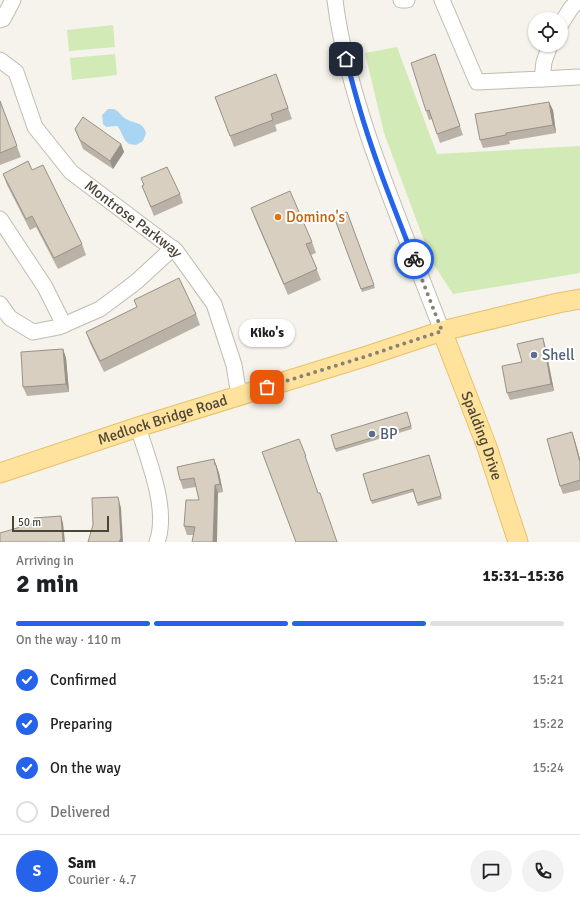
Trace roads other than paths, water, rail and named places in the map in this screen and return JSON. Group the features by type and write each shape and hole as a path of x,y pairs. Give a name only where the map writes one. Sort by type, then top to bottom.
{"main road":[{"name":"Medlock Bridge Road","path":"0,473 138,427 367,356 442,331 580,299"},
{"name":"Spalding Drive","path":"442,331 487,447 518,542"}],"street":[{"path":"0,20 4,20 13,0"},
{"path":"335,0 339,28 358,104 386,188 442,331"},
{"path":"401,0 407,0"},
{"path":"442,0 477,82 578,77"},
{"path":"568,13 579,0"},
{"path":"542,79 544,62 548,52"},
{"name":"Montrose Parkway","path":"0,60 16,72 35,127 71,172 173,248 214,304 234,365 239,396"},
{"path":"0,219 46,287 64,325"},
{"path":"0,304 10,318 33,332 64,325 100,309 136,282 173,248"},
{"path":"138,427 155,482 158,497 161,519 159,534 156,542"}],"water":[{"path":"108,109 114,109 129,121 143,126 146,133 143,141 136,145 129,144 117,126 106,127 103,124 102,115"}],"place":[{"name":"Domino's","path":"278,217"},
{"name":"Shell","path":"534,355"},
{"name":"Kiko's","path":"267,387"},
{"name":"BP","path":"372,434"}]}
